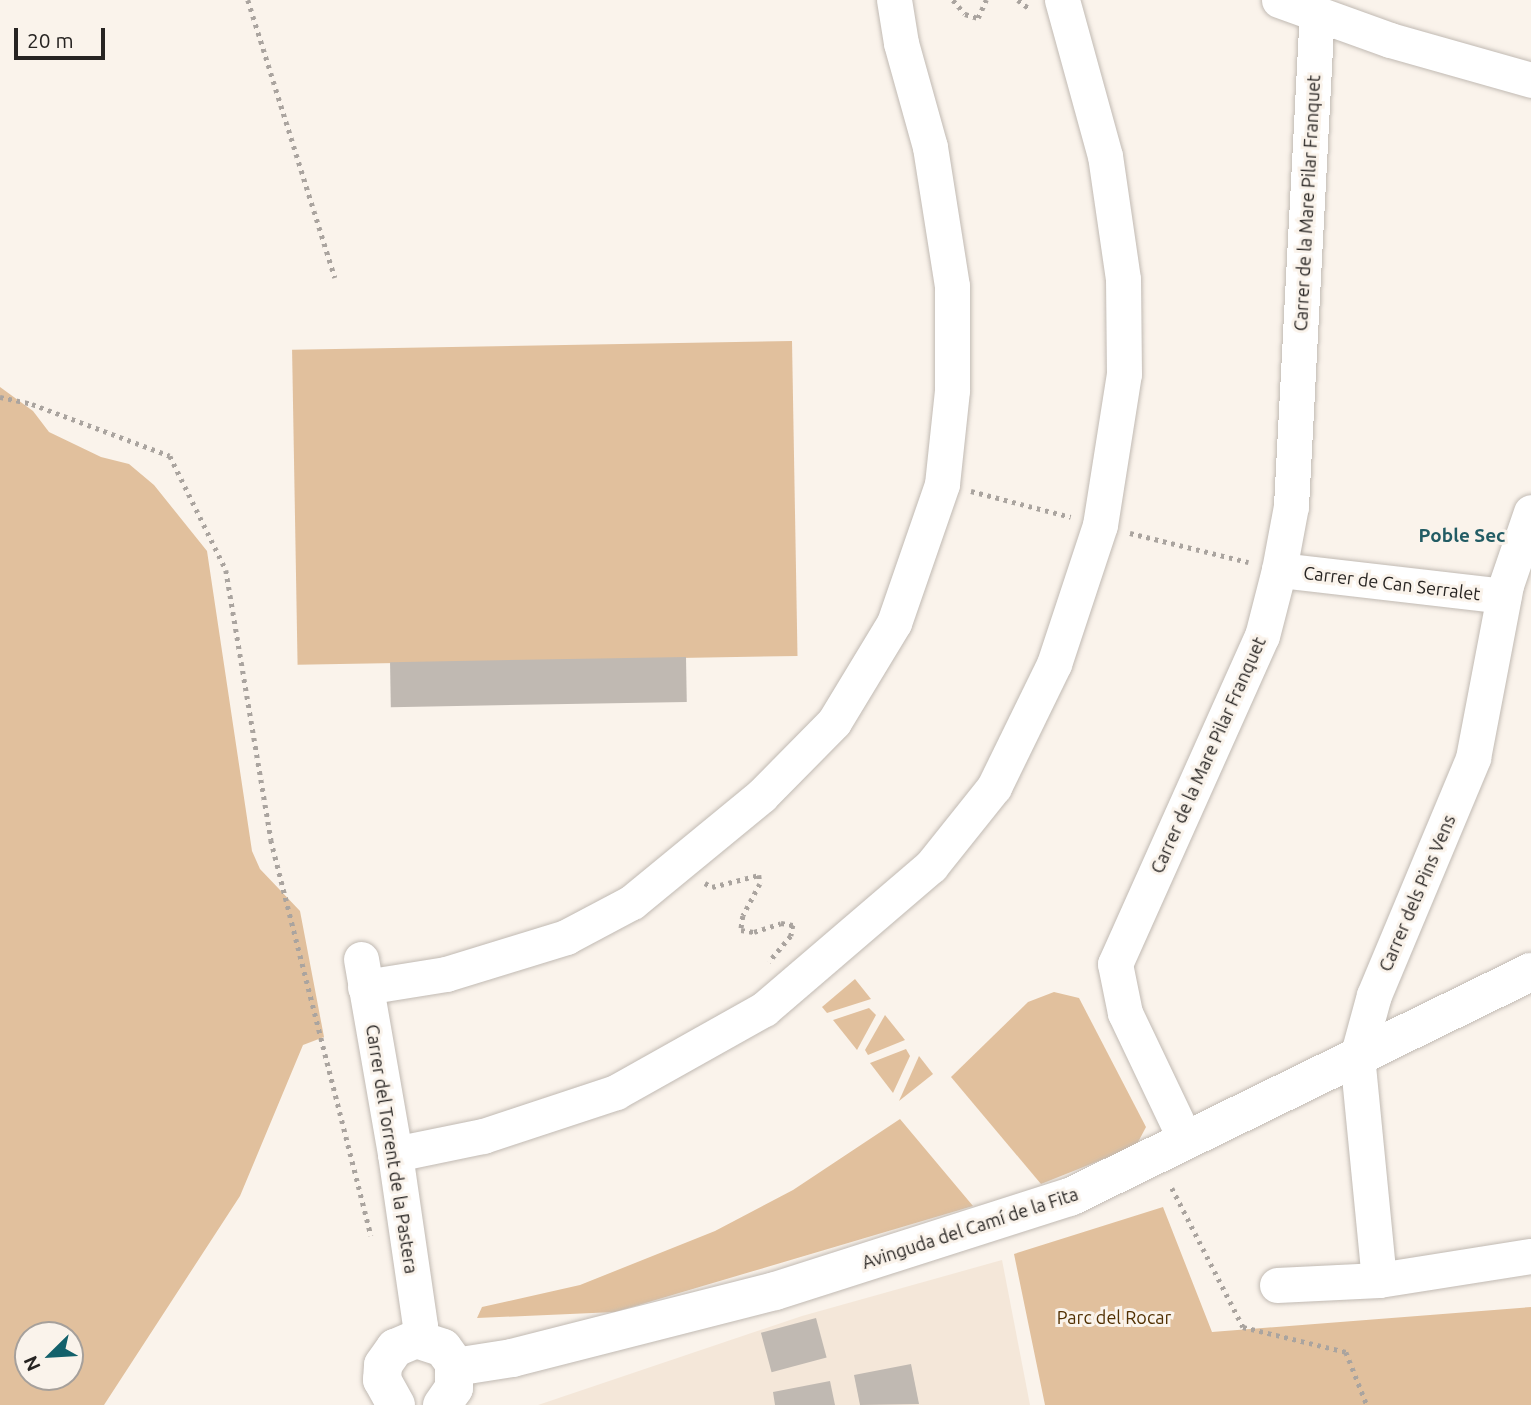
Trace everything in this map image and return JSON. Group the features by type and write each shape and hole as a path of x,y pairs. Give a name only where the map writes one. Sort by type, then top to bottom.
{"street":[{"path":"687,860 761,796 834,722 894,624 942,484 952,390 952,286 930,147 901,43 894,0"},
{"path":"395,1154 483,1136 615,1092 691,1053 789,989 931,866 994,787 1054,664 1100,525 1124,374 1123,279 1105,156 1062,0"},
{"path":"1279,0 1531,80"},
{"name":"Carrer de la Mare Pilar Franquet","path":"1186,1141 1125,1013 1115,964 1262,636 1279,570 1291,506 1317,14"},
{"name":"Carrer dels Pins Vens","path":"1379,1280 1357,1058 1374,995 1474,758 1504,596 1531,512"},
{"name":"Carrer de Can Serralet","path":"1279,570 1504,596"},
{"name":"Carrer del Torrent de la Pastera","path":"416,1339 420,1325 395,1154 363,973 446,974 566,937 632,902 687,860"},
{"name":"Avinguda del Camí de la Fita","path":"455,1367 512,1358 775,1291 1070,1198 1531,971"},
{"path":"1277,1285 1379,1280 1531,1256"},
{"path":"387,1402 383,1365 395,1348 416,1339 443,1348 455,1367 454,1388 442,1405"}],"path":[{"path":"248,0 335,278"},
{"path":"953,0 965,14 978,18 986,0"},
{"path":"0,397 32,404 170,456 226,570 271,840 374,1245"},
{"path":"942,484 1279,570"},
{"path":"687,860 712,887 759,875 760,884 743,916 741,930 754,932 781,923 793,925 791,936 768,958 770,969 789,989"}],"shaded area":[{"path":"1002,1260 1030,1405 538,1405 802,1316"}],"green space":[{"path":"792,341 797,656 298,665 292,350"},
{"path":"0,387 33,411 49,432 101,457 129,464 154,485 207,551 252,851 260,869 300,911 324,1037 303,1045 240,1196 104,1405 0,1405"},
{"path":"855,979 871,999 827,1013 822,1007"},
{"path":"1054,992 1079,998 1146,1127 1136,1146 1041,1184 951,1077 1028,1002"},
{"path":"869,1008 876,1015 857,1050 833,1020"},
{"path":"885,1015 905,1040 868,1055 865,1050"},
{"path":"906,1049 910,1056 893,1093 870,1063"},
{"path":"919,1056 933,1074 899,1101"},
{"path":"900,1119 973,1206 615,1312 477,1318 482,1307 580,1285 715,1231 793,1190"},
{"name":"Parc del Rocar","path":"1163,1207 1212,1332 1531,1307 1531,1405 1045,1405 1014,1254"}],"building":[{"path":"686,657 687,702 391,707 390,662"},
{"path":"816,1318 827,1358 772,1372 761,1333"},
{"path":"911,1364 919,1404 860,1405 854,1375"},
{"path":"830,1381 835,1405 775,1405 773,1392"}],"district":[{"name":"Poble Sec","path":"1462,536"}]}
